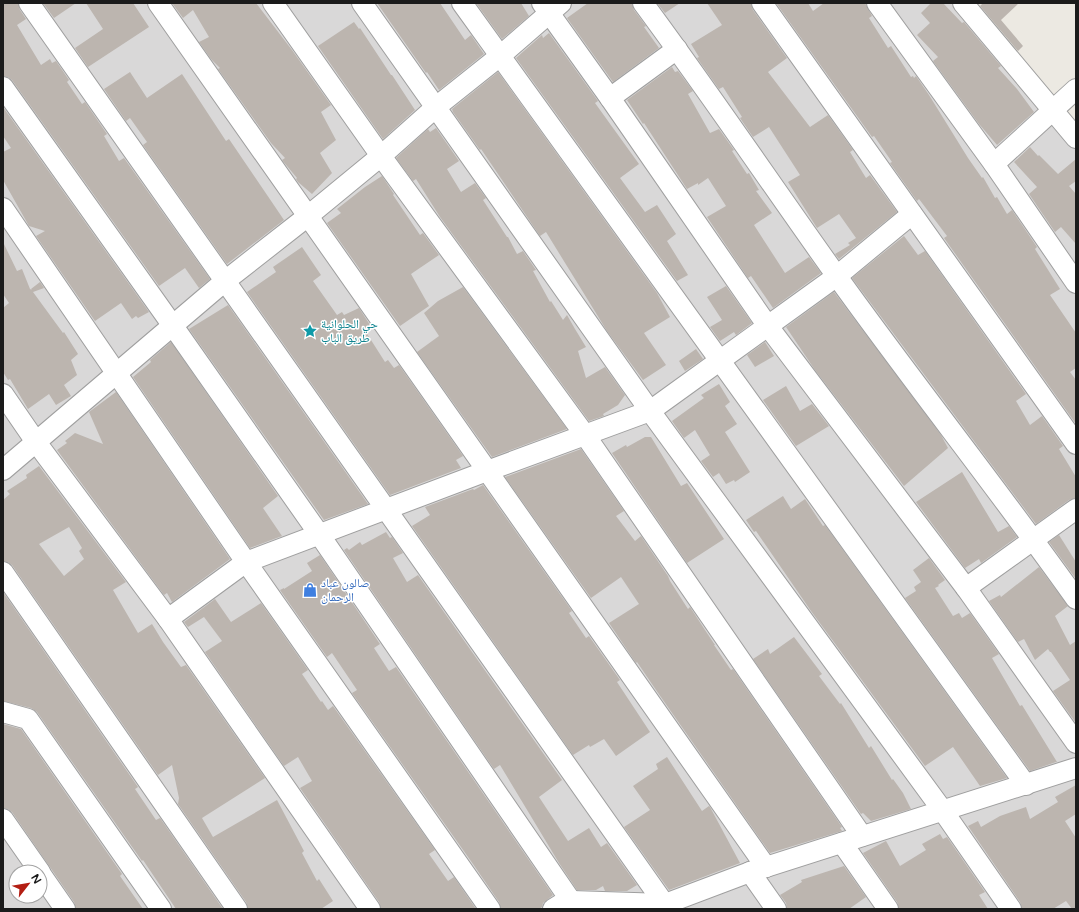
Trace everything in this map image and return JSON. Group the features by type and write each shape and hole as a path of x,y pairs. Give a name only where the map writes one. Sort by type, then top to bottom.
{"street":[{"path":"29,3 666,906"},
{"path":"158,3 487,471 758,869 776,909"},
{"path":"273,3 381,156 585,435 862,836"},
{"path":"362,3 650,411 943,811 1011,909"},
{"path":"462,3 1026,785"},
{"path":"643,3 837,276 1076,599"},
{"path":"762,3 1076,444"},
{"path":"876,3 994,164 1076,283"},
{"path":"962,3 1076,138"},
{"path":"3,470 225,281 308,216 381,156 436,107 500,56 551,6 610,98 767,325 966,588 1076,743"},
{"path":"610,98 677,49"},
{"path":"3,87 319,534 562,906 666,906 758,869 1076,768"},
{"path":"994,164 1076,89"},
{"path":"3,208 246,562 490,909"},
{"path":"168,620 246,562 650,411 767,325 837,276 912,214"},
{"path":"3,394 36,442 168,620 370,909"},
{"path":"966,588 1076,509"},
{"path":"3,572 237,909"},
{"path":"3,712 28,719 161,909"},
{"path":"3,819 34,864"},
{"path":"842,843 888,909"},
{"path":"48,884 65,909"}],"shaded area":[{"path":"3,3 957,3 1076,140 1076,909 3,909"}],"building":[{"path":"3,3 18,3 20,10 26,19 17,25 41,65 50,59 52,63 56,61 69,80 67,82 82,104 85,102 107,134 104,136 119,161 124,158 210,279 199,288 185,268 159,286 12,80 3,76"},
{"path":"43,3 76,3 54,18"},
{"path":"86,3 133,3 149,27 88,67 75,48 103,29"},
{"path":"172,3 256,3 292,50 331,105 321,112 336,140 320,153 332,173 312,194 298,182 296,179 297,178 282,160 285,158 271,143 218,69 220,68 211,59 199,42 209,37 193,10 183,18"},
{"path":"377,3 440,3 465,40 471,35 484,54 439,90"},
{"path":"476,3 521,3 529,16 502,39"},
{"path":"588,3 632,3 634,10 646,26 644,27 659,48 613,82 567,18"},
{"path":"657,3 680,3 665,13"},
{"path":"707,3 751,3 753,10 787,58 768,72 810,127 828,115 853,150 850,152 866,178 870,175 897,212 839,259 835,254 850,245 848,243 856,238 839,214 817,228 788,182 800,175 769,127 753,137 740,118 742,117 723,87 719,89 697,58 699,57 691,44 722,25"},
{"path":"776,3 808,3 813,11 824,3 865,3 872,16 869,18 888,48 891,46 911,77 913,76 914,78 916,76 968,158 982,178 983,177 995,198 997,197 1007,214 1012,210 1037,247 1035,249 1060,289 1050,295 1076,333 1076,368 1070,372 1076,380 1076,424 944,238 947,236 919,199 917,201 890,163 892,162 874,136 872,137"},
{"path":"931,3 943,3 962,23 964,22 1001,66 998,68 1017,89 1034,112 997,145 979,124 933,61 938,57 917,35 930,23 921,13"},
{"path":"983,3 1019,3 1001,20 1023,46 1018,51 980,6"},
{"path":"354,22 359,29 360,28 415,110 383,139 318,46"},
{"path":"549,33 598,101 595,103 639,164 620,178 645,212 657,205 676,234 667,241 688,275 677,281 516,58 542,35 543,38"},
{"path":"672,67 675,72 678,71 693,91 688,94 710,133 719,129 734,150 732,151 747,174 749,173 759,190 756,191 772,213 754,225 785,273 809,257 821,273 773,308 751,276 748,278 707,217 726,206 708,178 698,185 698,183 687,189 644,123 643,124 627,100"},
{"path":"130,72 147,98 182,74 226,141 229,139 284,220 227,264 143,145 147,142 130,118 126,121 104,89"},
{"path":"498,72 657,293 670,317 644,333 666,365 643,380 607,331 546,232 540,236 481,149 480,150 453,112 452,109"},
{"path":"3,107 149,312 138,318 136,316 132,319 121,303 95,321 36,236 45,231 29,226 3,180 3,152 11,148 3,136"},
{"path":"436,128 459,161 447,169 461,192 475,183 486,198 483,200 508,237 517,254 523,251 536,270 533,271 550,302 551,301 563,320 567,315 586,347 578,351 586,378 605,367 625,395 618,405 603,414 604,416 589,421 440,217 416,179 413,181 396,158 428,129 430,132"},
{"path":"1030,147 1058,174 1076,159 1076,181 1069,186 1076,194 1076,244 1061,227 1055,232 1029,194 1037,187 1014,162"},
{"path":"382,176 420,235 423,233 439,255 411,274 429,306 400,326 327,223 341,213 337,209"},
{"path":"904,236 918,255 925,251 1026,394 1016,401 1030,425 1042,416 1063,446 1059,449 1076,477 1076,498 1069,500 1036,524 852,278"},
{"path":"3,242 17,271 22,269 30,289 32,290 31,289 40,282 44,288 33,292 63,333 64,332 78,354 71,360 77,375 64,385 71,396 56,405 49,394 28,409 10,379 8,380 3,372 3,308 9,303 3,294"},
{"path":"302,247 321,275 313,281 337,315 342,312 344,315 359,308 370,325 364,329 385,362 388,360 394,368 399,365 463,456 456,460 461,468 390,495 247,292 276,272 273,267"},
{"path":"726,286 752,323 736,335 734,332 720,341 710,327 722,320 707,297"},
{"path":"463,287 567,429 492,457 417,352 439,336 424,313 438,301"},
{"path":"834,292 941,435 948,448 904,486 815,370 786,327"},
{"path":"228,305 368,504 324,520 189,329"},
{"path":"171,342 278,496 263,508 282,536 250,548 133,377"},
{"path":"765,342 774,356 755,367 747,355"},
{"path":"696,349 703,359 685,371 679,361"},
{"path":"719,384 730,402 725,406 737,424 725,432 750,472 735,482 734,480 726,484 719,473 713,477 701,461 710,455 695,430 684,438 672,421 704,398 701,395"},
{"path":"786,386 800,411 812,404 829,426 796,446 763,400"},
{"path":"116,392 230,559 172,602 167,593 164,595 57,450 67,443 65,441 75,433 103,444 89,412"},
{"path":"645,437 651,437 681,486 687,483 724,539 687,563 612,453"},
{"path":"581,449 624,511 616,516 635,541 641,536 688,609 690,607 731,670 733,669 842,827 840,828 842,831 770,853 609,623 639,604 621,577 591,598 505,477"},
{"path":"39,466 126,582 113,590 138,633 152,624 181,667 186,665 265,778 202,818 213,837 277,800 304,851 302,853 317,881 319,879 333,901 321,909 248,909 246,902 178,804 179,798 172,765 158,775 12,565 3,561 3,500 10,494 7,491 27,478 26,475","holes":["69,527 82,548 79,551 84,559 64,576 39,544"]},
{"path":"962,472 998,532 1009,526 1017,537 981,563 979,559 965,568 916,502"},
{"path":"483,485 572,611 569,613 586,638 589,636 620,680 617,682 650,732 616,756 604,739 590,747 589,745 573,755 412,526 430,515 425,507 473,489 474,490"},
{"path":"783,496 791,509 805,499 823,526 825,525 1007,778 980,786 953,747 925,766 811,611 756,531 754,532 746,520"},
{"path":"386,532 390,538 392,537 403,553 393,558 407,582 418,575 562,780 539,797 568,841 589,828 601,847 607,843 637,885 627,891 605,891 603,886 596,890 577,890 500,765 494,769 344,550 347,548 349,550 360,542 362,545"},
{"path":"1059,535 1076,562 1076,579 1049,542"},
{"path":"320,555 380,644 374,648 389,671 396,667 553,895 543,903 542,907 539,909 501,909 499,902 473,864 352,693 357,690 332,653 327,657 280,590 312,571 307,563"},
{"path":"929,558 945,580 935,588 953,616 959,613 962,618 970,613 999,654 992,658 1020,706 1022,705 1057,762 1030,771 905,598 916,591 914,587 921,582 913,570"},
{"path":"1039,567 1068,606 1055,616 1070,645 1076,641 1076,723 1053,691 1070,680 1051,652 1048,649 1035,660 1024,639 1018,642 989,601 1000,595 1001,597"},
{"path":"3,592 138,787 135,789 156,820 160,818 223,909 176,909 143,860 142,861 37,712 31,708 3,701"},
{"path":"215,599 231,622 261,603 308,670 302,674 321,702 322,701 328,710 333,706 435,850 429,854 448,881 454,877 476,909 381,909 379,902 300,788 312,781 298,757 284,766 205,652 222,641 204,617 188,627 184,622"},
{"path":"794,637 822,674 819,676 840,704 841,703 869,748 871,746 892,780 893,779 903,793 911,809 871,821 863,813 861,814 753,659 768,649 770,654"},
{"path":"3,724 21,729 122,874 120,876 143,909 76,909 74,902 12,812 3,808"},
{"path":"667,757 702,811 709,806 710,807 740,863 669,890 624,827 650,810 633,786 658,769 656,764"},
{"path":"1076,785 1076,814 1065,821 1076,838 1076,909 1072,909 1066,901 1053,909 1022,909 1020,902 968,826 978,821 981,827 1000,816 1026,807 1030,819 1058,802 1055,797"},
{"path":"940,834 943,839 947,837 985,892 979,895 988,909 899,909 897,902 863,853 886,841 900,866 926,850 922,844"},
{"path":"844,866 866,897 849,909 787,909 786,903 780,895 802,882 801,880"}],"place":[{"name":"حي الحلوانية طريق الباب","path":"310,331"},
{"name":"صالون عباد الرحمان","path":"310,590"}]}
